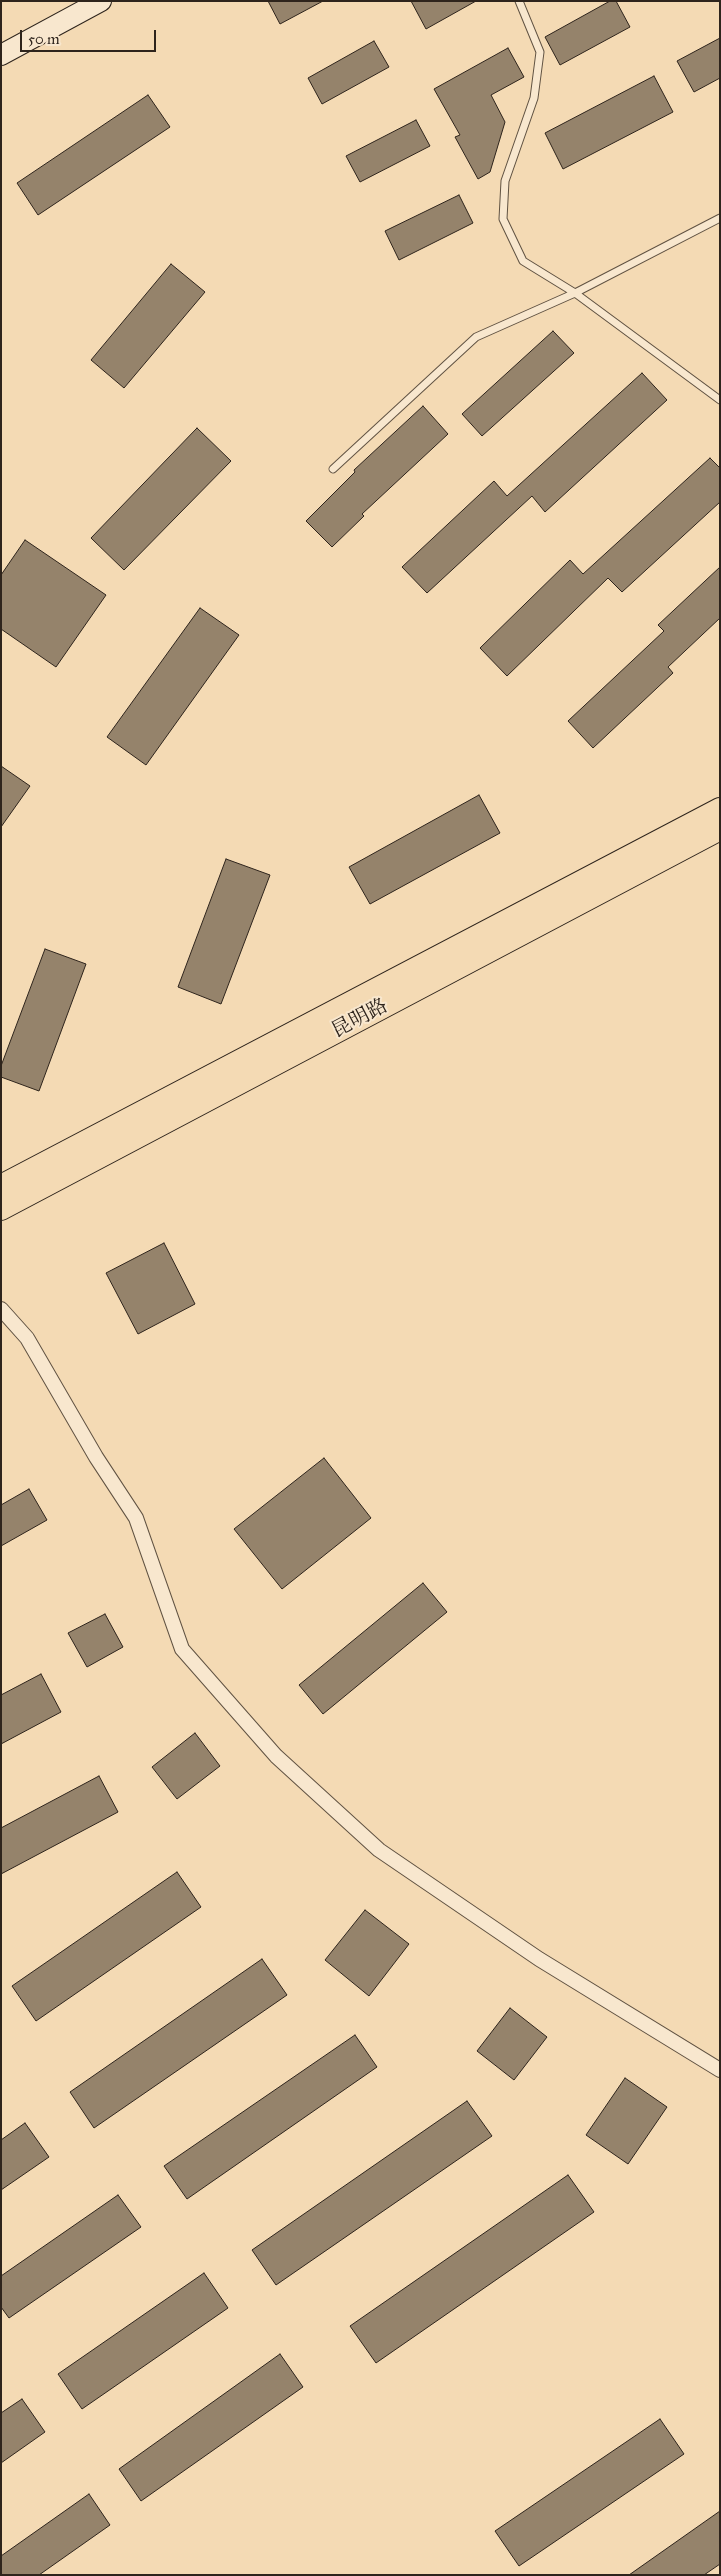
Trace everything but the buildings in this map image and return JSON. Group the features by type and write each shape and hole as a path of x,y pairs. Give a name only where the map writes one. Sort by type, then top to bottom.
{"main road":[{"path":"1,55 101,1"},
{"name":"昆明路","path":"1,1186 720,809"},
{"name":"昆明路","path":"1,1209 720,829"}],"street":[{"path":"1,1309 27,1338 96,1457 136,1518 182,1649 276,1756 379,1850 539,1958 720,2070"}],"lane":[{"path":"519,1 540,52 534,98 505,181 502,219 523,261 574,292 720,400"},
{"path":"333,469 476,337 574,292 720,218"}]}
